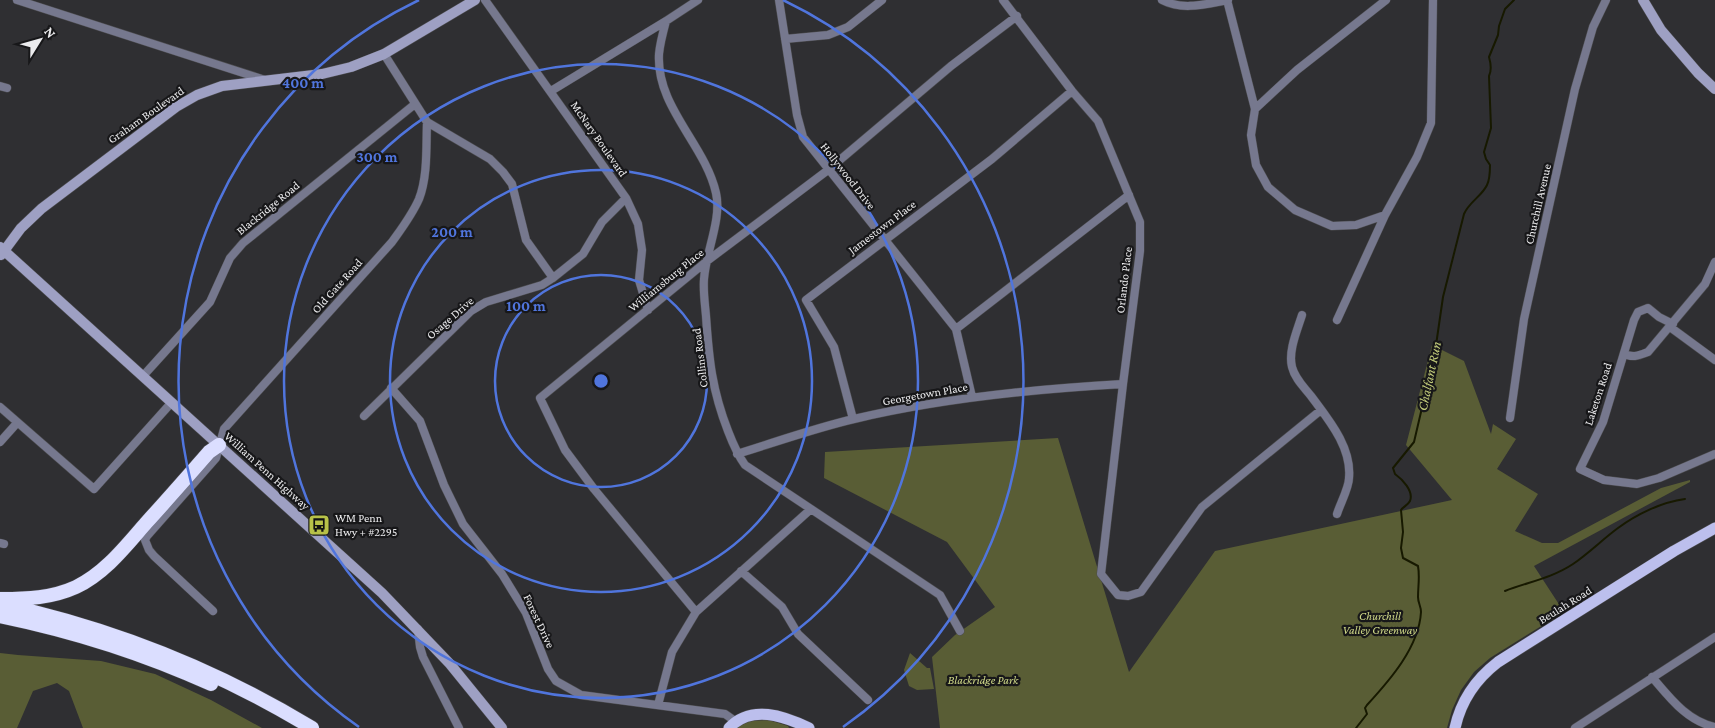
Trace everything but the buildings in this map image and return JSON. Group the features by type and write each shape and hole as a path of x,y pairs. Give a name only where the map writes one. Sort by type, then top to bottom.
{"highway":[{"path":"0,599 31,599 49,596 74,587 90,578 117,556 210,452 219,445"},
{"path":"0,604 74,622 172,656 243,689 312,728"},
{"path":"0,616 71,632 144,656 216,686 294,728"}],"main road":[{"name":"Graham Boulevard","path":"1,251 41,209 176,107 197,95 222,86 268,82 322,74 351,67 384,54 475,0"},
{"path":"1643,0 1661,30 1698,73 1715,89"},
{"name":"William Penn Highway","path":"1,251 370,581 418,629 460,676 502,728"},
{"name":"Beulah Road","path":"1455,728 1466,697 1483,674 1674,551 1715,528"},
{"path":"732,725 753,714 767,714 809,728"}],"street":[{"path":"17,0 244,72 268,82"},
{"name":"McNary Boulevard","path":"485,0 626,198 638,224 642,250 640,280 648,310"},
{"path":"551,91 698,0"},
{"name":"Hollywood Drive","path":"779,0 797,115 803,137 956,329 972,397"},
{"path":"785,39 828,35 848,27 882,0"},
{"name":"Orlando Place","path":"1004,0 1072,91 1098,121 1140,222 1140,251 1122,384 1101,574 1118,595 1128,596 1141,592 1202,507 1321,410"},
{"path":"1162,0 1186,7 1227,0 1255,109 1251,135 1256,166 1268,187 1295,210 1332,226 1356,226 1385,215"},
{"path":"1255,109 1297,70 1386,0"},
{"path":"1336,320 1385,215 1417,157 1430,123 1433,0"},
{"name":"Churchill Avenue","path":"1510,418 1524,319 1575,89 1593,27 1606,0"},
{"name":"Williamsburg Place","path":"696,612 594,489 565,450 540,398 707,261 828,170 951,66 1017,16"},
{"name":"Collins Road","path":"666,21 659,54 660,71 665,92 709,169 717,195 717,221 711,238 704,278 709,362 718,406 737,454 745,465 940,595 960,631"},
{"path":"384,54 427,122 490,160 503,172 512,184 526,240 553,278"},
{"name":"Jamestown Place","path":"854,419 834,347 806,300 992,159 1072,91"},
{"name":"Blackridge Road","path":"143,376 210,302 230,258 243,243 415,104"},
{"name":"Old Gate Road","path":"213,611 154,556 145,540 216,458 224,429 392,242 407,222 419,198 423,178 427,122"},
{"path":"956,329 1129,195"},
{"name":"Osage Drive","path":"364,416 471,311 486,302 542,285 583,254 602,222 626,198"},
{"path":"1624,353 1628,356 1635,356 1648,352 1672,326 1705,284 1715,262"},
{"name":"Laketon Road","path":"1672,326 1648,308 1638,312 1603,422 1580,469 1604,480 1637,484 1659,478 1715,454"},
{"path":"1302,315 1291,354 1292,367 1297,378 1337,432 1344,449 1349,472 1349,480 1337,514"},
{"path":"1672,326 1715,360"},
{"name":"Georgetown Place","path":"737,454 854,419 972,397 1061,387 1122,384"},
{"name":"Forest Drive","path":"391,388 420,421 444,485 463,524 502,574 526,613 548,670 556,681 581,695 725,714 732,725"},
{"path":"0,407 94,489 172,402"},
{"path":"0,442 17,423"},
{"path":"658,705 672,652 696,612 811,509"},
{"path":"741,571 782,607 798,634 868,700"},
{"path":"418,629 423,657 459,728"},
{"path":"1575,728 1715,637"},
{"path":"1652,677 1675,705 1695,720 1715,727"}],"green space":[{"name":"Churchill Valley Greenway","path":"1432,345 1464,361 1491,434 1493,424 1516,439 1497,469 1538,494 1515,531 1542,543 1558,543 1661,488 1690,480 1690,482 1534,566 1564,612 1490,658 1474,672 1461,690 1452,710 1447,728 940,728 932,657 955,635 995,607 947,542 824,478 825,452 1058,438 1129,672 1215,551 1452,500 1406,445"},
{"path":"0,653 101,661 155,674 211,700 262,728 83,728 69,691 57,683 33,691 17,728 0,728"},
{"path":"910,653 927,668 930,668 934,689 917,690 909,686 904,670"},
{"path":"769,720 789,728 737,728 747,721"}],"waterway":[{"name":"Chalfant Run","path":"1356,728 1367,714 1365,708 1367,705 1402,662 1415,638 1419,625 1421,608 1418,599 1418,566 1403,558 1401,548 1403,532 1401,510 1408,504 1411,497 1409,489 1395,474 1393,468 1414,442 1435,352 1443,297 1464,214 1485,189 1489,180 1490,165 1484,152 1491,128 1489,76 1491,67 1489,57 1498,35 1505,9 1514,0"},
{"path":"1505,591 1565,569 1633,518 1650,509 1685,499"}],"place":[{"name":"WM Penn Hwy + #2295","path":"319,525"}],"park label":[{"name":"Blackridge Park","path":"983,680"}]}
